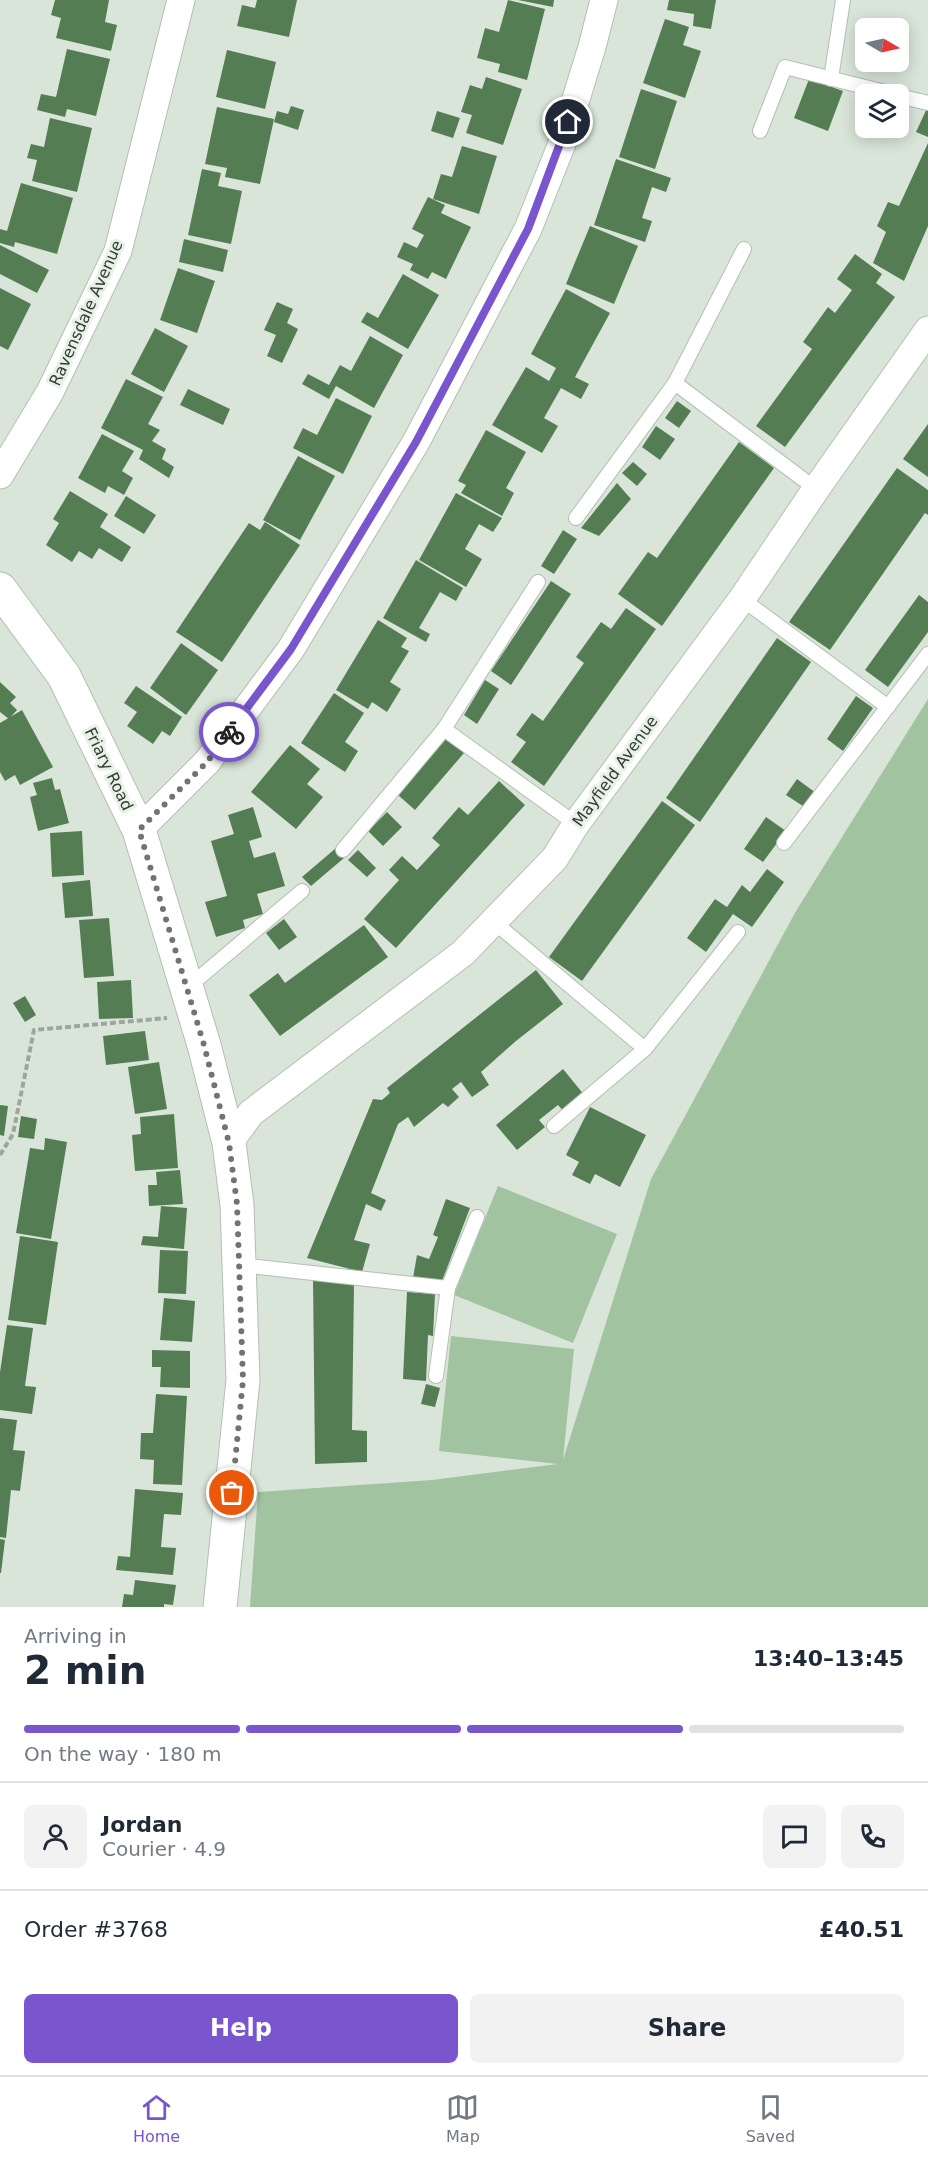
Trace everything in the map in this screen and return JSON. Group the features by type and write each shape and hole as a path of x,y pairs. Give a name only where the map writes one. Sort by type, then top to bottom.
{"street":[{"name":"Ravensdale Avenue","path":"0,475 50,392 118,251 181,0"},
{"path":"139,830 207,762 291,649 416,442 528,229 566,131 604,0"},
{"name":"Mayfield Avenue","path":"229,1143 251,1113 463,953 555,858 576,824 742,599 928,330"},
{"name":"Friary Road","path":"0,589 64,676 139,830 191,1002 229,1143 237,1204 243,1380 220,1607"}],"lane":[{"path":"831,79 843,0"},
{"path":"760,131 785,67 855,85"},
{"path":"909,99 928,103"},
{"path":"576,518 675,383 744,249"},
{"path":"675,383 816,489"},
{"path":"343,850 444,729 538,582"},
{"path":"742,599 888,707"},
{"path":"784,843 928,654"},
{"path":"444,729 576,824"},
{"path":"191,1002 302,891"},
{"path":"494,922 645,1049"},
{"path":"554,1126 645,1049 738,932"},
{"path":"436,1376 448,1288 477,1217"},
{"path":"240,1265 448,1288"}],"path":[{"path":"0,1155 13,1134 34,1030 191,1002"}],"green space":[{"path":"928,699 928,1607 250,1607 258,1492 432,1480 558,1464 439,1451 451,1336 574,1349 563,1460 651,1179 796,911"},
{"path":"498,1186 617,1234 573,1343 454,1295"}],"building":[{"path":"55,0 109,0 105,22 117,25 111,51 56,38 61,18 51,15"},
{"path":"257,0 297,0 289,37 237,26 242,5 255,8"},
{"path":"508,0 545,9 527,80 498,72 500,64 477,58 485,28 499,32"},
{"path":"518,0 554,0 553,7"},
{"path":"669,0 716,0 711,29 693,26 694,14 667,10"},
{"path":"665,19 689,27 683,45 701,51 685,98 643,83"},
{"path":"67,49 110,59 96,116 67,109 65,117 37,110 41,94 56,97"},
{"path":"227,50 276,62 265,109 216,97"},
{"path":"486,77 522,89 503,145 466,133 472,115 461,112 470,85 482,89"},
{"path":"809,79 843,91 828,131 794,118"},
{"path":"641,89 677,101 655,169 619,157"},
{"path":"291,106 304,110 298,130 274,122 277,111 288,114"},
{"path":"928,106 928,137 916,132"},
{"path":"217,107 274,119 260,184 225,177 227,168 205,164"},
{"path":"437,111 460,118 453,138 431,131"},
{"path":"50,118 92,128 77,192 32,181 37,160 27,158 31,144 44,147"},
{"path":"928,143 928,226 904,281 873,263 886,232 877,226 888,202 899,206"},
{"path":"462,146 497,156 479,214 433,199 441,174 452,177"},
{"path":"616,159 671,178 666,192 652,187 642,218 652,221 645,242 594,225"},
{"path":"202,169 221,173 218,186 242,191 231,244 188,235"},
{"path":"21,183 73,198 57,254 15,242 14,247 0,243 0,229 7,231"},
{"path":"428,197 445,205 441,213 471,227 446,279 432,272 428,279 410,270 413,264 397,257 404,242 417,248 424,235 412,229"},
{"path":"590,226 638,246 614,304 566,284"},
{"path":"184,239 228,250 223,272 179,262"},
{"path":"0,245 49,270 37,293 0,274"},
{"path":"855,254 882,274 876,283 895,297 785,447 756,426 812,349 803,342 828,307 835,313 852,290 837,279"},
{"path":"178,268 215,281 197,333 160,320"},
{"path":"403,274 439,295 408,349 361,322 367,312 378,318"},
{"path":"0,288 31,304 8,350 0,346"},
{"path":"566,289 610,313 575,377 589,384 581,399 561,388 544,418 558,426 542,453 492,425 526,367 549,381 556,368 531,354"},
{"path":"277,302 293,309 287,323 298,329 282,363 267,356 276,335 264,330"},
{"path":"155,328 188,346 164,392 131,374"},
{"path":"370,336 403,355 374,408 336,386 329,399 302,384 308,374 329,385 340,365 351,371"},
{"path":"126,379 163,397 148,424 160,430 152,441 166,449 162,459 174,467 169,478 139,459 143,450 101,428"},
{"path":"188,389 230,409 223,425 180,405"},
{"path":"336,398 372,416 343,474 293,448 303,428 317,435"},
{"path":"677,401 691,411 679,428 665,418"},
{"path":"928,424 928,477 903,459"},
{"path":"656,426 675,439 660,460 642,447"},
{"path":"486,430 526,452 506,488 514,493 502,516 461,493 466,485 458,481"},
{"path":"102,434 134,451 122,471 133,478 124,495 108,486 105,493 78,478"},
{"path":"739,442 774,468 662,626 618,594 648,552 657,558"},
{"path":"298,456 335,476 300,540 263,520"},
{"path":"633,462 647,474 637,486 622,473"},
{"path":"897,468 928,490 928,515 925,513 830,650 789,622"},
{"path":"617,483 631,499 599,536 581,528"},
{"path":"70,491 108,514 100,527 131,547 122,562 99,548 92,559 79,551 72,562 46,545 59,523 53,519"},
{"path":"456,493 502,518 493,532 479,524 465,549 482,559 466,587 419,560"},
{"path":"126,496 156,515 144,534 114,516"},
{"path":"265,522 300,545 222,662 176,632 249,523 260,530"},
{"path":"563,530 577,539 554,574 541,566"},
{"path":"416,560 463,588 456,601 440,592 419,628 430,634 426,642 383,618"},
{"path":"551,581 571,594 511,685 491,671"},
{"path":"919,595 928,602 928,632 888,687 865,670"},
{"path":"626,608 656,629 544,786 511,762 526,742 516,735 532,713 543,721 584,663 576,657 601,622 611,629"},
{"path":"378,620 407,638 401,647 409,651 390,682 401,689 387,712 372,702 368,709 336,690"},
{"path":"777,638 811,662 700,822 666,798"},
{"path":"181,643 218,670 186,715 150,688"},
{"path":"485,680 499,689 477,724 464,715"},
{"path":"0,682 16,697 10,703 17,710 9,719 0,712"},
{"path":"136,686 182,717 170,736 162,731 153,744 127,726 137,712 124,703"},
{"path":"334,693 364,713 345,742 358,751 345,772 301,743"},
{"path":"856,696 873,708 843,751 827,739"},
{"path":"22,710 53,767 20,785 15,775 5,781 0,772 0,723"},
{"path":"447,738 464,753 415,810 398,795"},
{"path":"290,745 320,769 307,784 323,797 296,829 251,792"},
{"path":"52,778 55,790 60,789 69,823 38,831 30,797 37,795 33,783"},
{"path":"797,779 816,793 806,808 786,795"},
{"path":"499,781 525,805 396,948 364,919 399,880 389,870 402,856 417,870 440,845 432,838 459,807 468,815"},
{"path":"662,801 695,825 582,981 549,957"},
{"path":"253,807 262,837 249,841 254,858 275,852 285,886 257,894 263,914 243,920 245,928 216,937 205,902 227,896 211,841 234,834 228,815"},
{"path":"387,812 402,827 383,846 368,831"},
{"path":"766,817 786,831 763,862 744,849"},
{"path":"82,831 84,875 52,877 50,833"},
{"path":"336,848 344,858 311,886 302,877"},
{"path":"358,850 376,868 367,877 348,860"},
{"path":"767,869 784,882 752,927 733,914 706,952 687,938 715,899 727,907 742,885 750,892"},
{"path":"90,880 93,916 65,918 62,883"},
{"path":"109,918 114,976 84,978 79,920"},
{"path":"284,919 297,937 279,950 266,933"},
{"path":"364,925 388,957 280,1036 249,995 278,973 285,983"},
{"path":"536,970 563,1004 481,1072 489,1085 472,1097 461,1082 452,1089 459,1097 448,1107 443,1103 414,1127 408,1117 398,1124 371,1193 386,1200 381,1211 366,1204 354,1240 370,1244 362,1272 307,1258 373,1099 382,1100 390,1093 387,1088"},
{"path":"131,980 133,1018 99,1019 97,982"},
{"path":"25,996 36,1015 25,1022 13,1003"},
{"path":"145,1031 149,1060 106,1065 103,1036"},
{"path":"159,1062 167,1109 135,1114 128,1067"},
{"path":"563,1069 585,1096 565,1113 558,1105 539,1120 545,1127 517,1150 496,1125"},
{"path":"0,1105 8,1106 4,1136 0,1135"},
{"path":"590,1107 646,1135 620,1187 595,1174 590,1184 572,1175 579,1162 566,1155"},
{"path":"174,1114 178,1168 135,1171 132,1135 141,1134 140,1117"},
{"path":"21,1116 37,1119 34,1139 18,1137"},
{"path":"45,1138 67,1142 51,1239 16,1233 30,1148 44,1150"},
{"path":"180,1170 183,1204 149,1206 148,1185 157,1185 156,1172"},
{"path":"446,1199 470,1208 442,1281 413,1278 417,1255 429,1259 438,1237 433,1235"},
{"path":"161,1206 187,1208 184,1249 141,1245 143,1236 158,1237"},
{"path":"20,1236 58,1242 46,1325 8,1320"},
{"path":"160,1250 188,1251 186,1294 158,1293"},
{"path":"313,1278 354,1284 352,1430 367,1431 367,1462 315,1464"},
{"path":"407,1292 435,1294 433,1336 428,1335 426,1381 403,1379"},
{"path":"164,1298 195,1301 192,1342 160,1340"},
{"path":"7,1325 33,1328 25,1386 36,1387 32,1414 0,1410 0,1372"},
{"path":"152,1350 190,1351 190,1388 160,1387 161,1367 152,1367"},
{"path":"426,1384 440,1388 435,1407 421,1404"},
{"path":"156,1394 187,1396 182,1485 153,1484 154,1460 140,1459 141,1433 153,1433"},
{"path":"0,1418 17,1420 13,1450 25,1451 20,1491 11,1490 6,1538 0,1537"},
{"path":"135,1489 183,1493 181,1515 164,1514 161,1547 176,1548 173,1575 116,1570 118,1556 130,1557"},
{"path":"0,1539 5,1540 1,1573 0,1573"},
{"path":"135,1580 176,1585 173,1605 122,1607 124,1594 133,1595"}],"way so far":[{"path":"229,732 207,762 139,830 204,1045 229,1143 237,1204 243,1380 232,1493"}],"route":[{"path":"229,732 291,649 416,442 528,229 568,122"}]}
